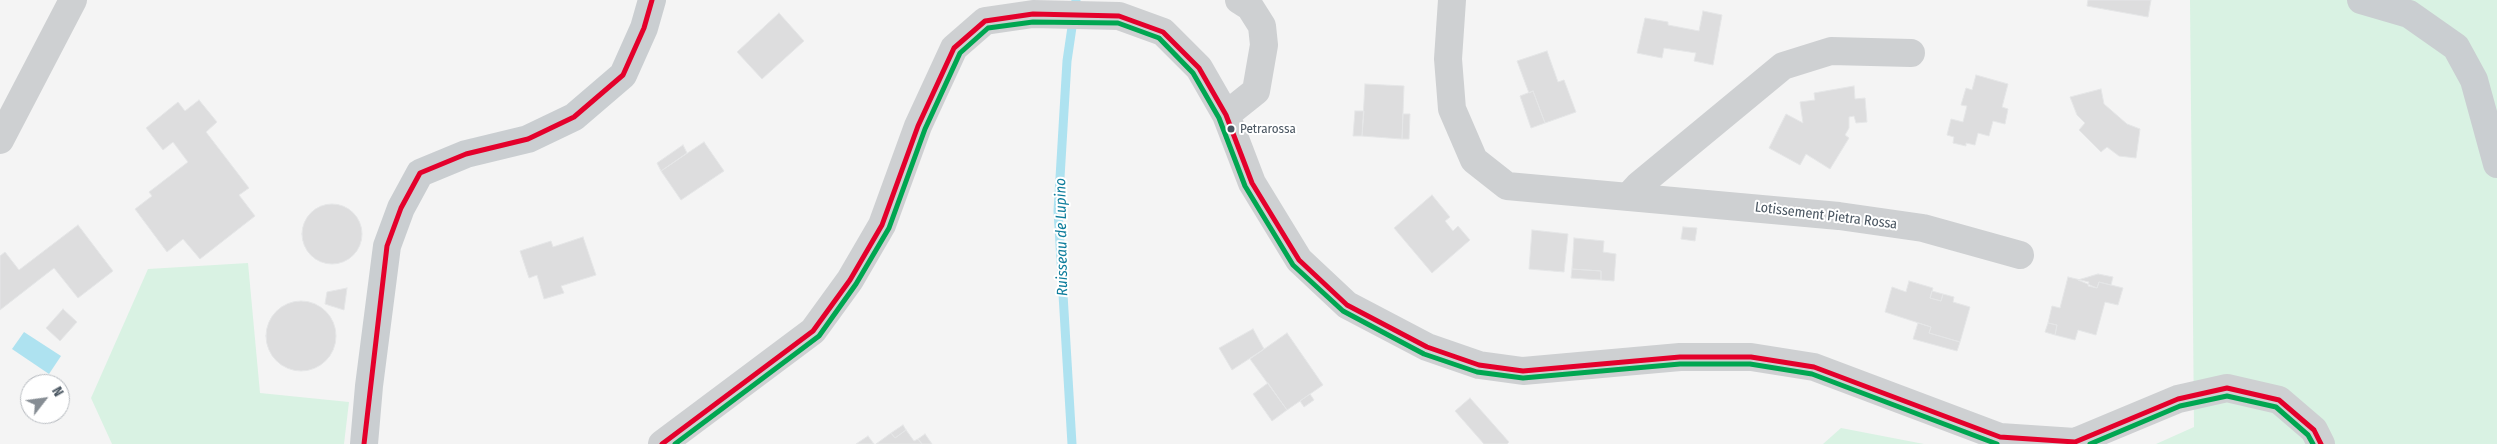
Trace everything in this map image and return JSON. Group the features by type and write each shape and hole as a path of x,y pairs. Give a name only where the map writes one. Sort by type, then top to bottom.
{"main road":[{"path":"364,444 369,386 387,246 401,208 420,173 466,154 528,139 574,117 623,75 644,28 652,0"},
{"path":"2361,0 2409,14 2456,47 2474,80 2497,164"}],"street":[{"path":"0,140 73,0"},
{"path":"1226,115 1256,91 1264,45 1262,26 1250,8 1239,0"},
{"name":"Lotissement Pietra Rossa","path":"1452,0 1448,59 1452,110 1474,160 1506,186 1867,220 1923,228 2020,255"},
{"path":"662,444 813,331 850,280 882,225 918,126 954,48 985,22 1022,10 1119,16 1164,32 1199,68 1226,115 1252,183 1299,260 1347,305 1427,347 1479,365 1523,371 1680,357 1751,357 1814,367 2000,437 2075,442 2178,399 2227,388 2279,400 2314,430 2321,444"},
{"path":"1628,197 1639,185 1783,66 1831,51 1911,53"}],"green space":[{"path":"2190,0 2497,0 2497,444 2156,444 2194,427"},
{"path":"248,263 260,393 349,402 344,444 112,444 91,398 148,269"},
{"path":"1841,428 1924,444 1823,444"}],"water":[{"path":"24,332 61,356 49,374 12,349"}],"building":[{"path":"2088,0 2151,0 2148,17 2087,6"},
{"path":"1703,11 1722,15 1713,65 1694,61 1696,53 1664,48 1662,58 1637,53 1645,18 1699,31"},
{"path":"779,13 804,41 762,79 737,52"},
{"path":"1547,51 1558,82 1564,80 1576,112 1545,123 1533,91 1529,93 1517,61"},
{"path":"1976,75 2008,84 2002,107 2008,109 2005,124 1993,121 1989,136 1978,133 1975,145 1966,143 1966,146 1953,143 1954,137 1947,135 1951,119 1963,122 1967,106 1961,105 1966,88 1972,90"},
{"path":"1365,84 1404,86 1402,139 1362,136"},
{"path":"1854,86 1855,99 1865,98 1867,122 1856,123 1854,116 1849,117 1849,128 1845,135 1849,138 1830,169 1806,154 1800,165 1769,148 1786,114 1803,123 1800,102 1815,100 1814,93"},
{"path":"2101,89 2104,104 2127,124 2140,129 2136,158 2119,156 2107,147 2101,152 2079,130 2085,123 2077,115 2070,97"},
{"path":"1533,91 1545,123 1531,128 1520,96"},
{"path":"199,100 217,122 206,132 249,188 239,195 255,216 200,259 183,239 167,252 135,209 152,196 149,192 188,162 173,142 163,150 146,128 178,102 185,111"},
{"path":"1355,111 1364,111 1362,136 1353,136"},
{"path":"1403,114 1410,114 1409,139 1402,139"},
{"path":"704,142 724,171 681,200 661,171"},
{"path":"683,145 687,153 661,171 657,163"},
{"path":"1432,195 1450,217 1445,221 1453,231 1458,226 1470,240 1432,273 1394,228"},
{"path":"332,204 348,209 353,213 357,218 362,234 357,250 353,255 348,259 332,264 316,259 311,255 307,250 302,234 307,218 311,213 316,209"},
{"path":"78,225 113,271 78,298 54,268 0,310 0,256 5,252 19,270"},
{"path":"1683,227 1697,228 1695,241 1681,239"},
{"path":"1532,230 1568,234 1564,272 1529,269"},
{"path":"583,237 596,275 561,286 564,293 544,299 537,275 529,278 520,251 551,241 553,247"},
{"path":"1574,238 1604,241 1603,252 1616,254 1614,281 1601,280 1601,271 1572,269"},
{"path":"1572,269 1601,271 1601,280 1571,278"},
{"path":"2098,274 2113,277 2111,285 2099,282 2097,288 2078,280"},
{"path":"2068,277 2089,282 2088,286 2097,288 2099,282 2123,288 2118,305 2105,302 2096,335 2078,330 2075,340 2055,335 2057,325 2048,323 2052,306 2060,308"},
{"path":"1909,281 1933,288 1930,298 1941,301 1943,294 1954,297 1953,302 1970,307 1960,342 1929,333 1931,327 1885,312 1892,287 1906,292"},
{"path":"347,288 344,310 325,304 327,292"},
{"path":"1932,291 1943,294 1941,301 1930,298"},
{"path":"301,301 314,304 326,311 333,323 336,336 333,349 326,361 314,368 301,371 288,368 276,361 269,349 266,336 269,323 276,311 288,304"},
{"path":"63,309 77,322 60,341 46,328"},
{"path":"1918,323 1931,327 1929,333 1960,342 1957,351 1913,339"},
{"path":"2048,323 2057,325 2055,335 2045,332"},
{"path":"1253,329 1264,349 1232,370 1219,348"},
{"path":"1287,333 1323,385 1287,410 1250,359"},
{"path":"1268,383 1287,410 1272,421 1253,394"},
{"path":"1310,394 1314,400 1304,407 1300,401"},
{"path":"1470,398 1509,442 1507,444 1484,444 1455,411"},
{"path":"903,425 906,430 895,438 891,433"},
{"path":"906,430 914,441 918,439 922,444 876,444 891,433 895,438"},
{"path":"925,434 932,444 922,444 918,439"},
{"path":"868,436 874,444 856,444"}],"waterway":[{"name":"Ruisseau de Lupino","path":"1072,444 1058,211 1067,61 1076,0"}],"transit line":[{"path":"364,444 387,246 401,208 420,173 466,154 528,139 574,117 623,75 644,28 652,0"},
{"path":"662,444 813,331 850,280 882,225 918,126 954,48 985,21 1033,14 1119,16 1163,32 1199,68 1226,115 1252,183 1299,260 1347,305 1427,347 1479,365 1523,371 1680,357 1751,357 1814,367 2000,437 2075,442 2178,399 2227,388 2279,400 2314,430 2321,444"},
{"path":"675,444 819,336 856,284 889,228 925,129 960,53 988,28 1033,22 1118,23 1159,38 1193,73 1219,118 1245,186 1293,265 1343,311 1424,354 1477,372 1523,378 1680,364 1750,364 1812,374 1997,444"},
{"path":"2090,444 2180,406 2227,396 2276,407 2308,435 2313,444"}],"place":[{"name":"Petrarossa","path":"1231,129"}]}
